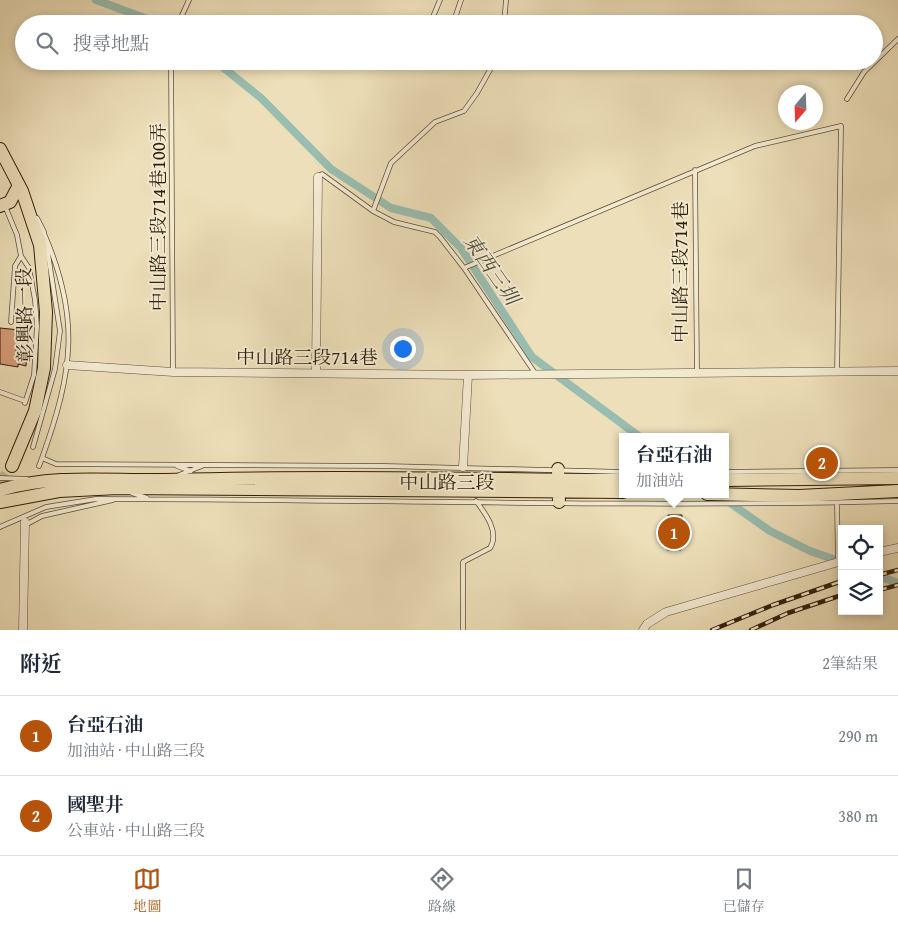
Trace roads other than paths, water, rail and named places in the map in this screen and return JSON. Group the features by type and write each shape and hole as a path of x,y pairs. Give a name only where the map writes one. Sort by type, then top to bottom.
{"main road":[{"name":"彰興路一段","path":"1,152 21,188 40,244 46,312 44,368 35,411 12,466"},
{"path":"2,206 14,197 21,188"},
{"path":"729,480 798,476 898,478"},
{"path":"798,476 799,500"},
{"name":"中山路三段","path":"0,490 47,480 204,478 559,485 619,492"},
{"name":"中山路三段","path":"0,502 30,494 59,490 118,494 290,494 559,485 619,480"},
{"name":"中山路三段","path":"729,495 799,500 898,492"}],"street":[{"path":"316,372 318,177"},
{"name":"中山路三段714巷","path":"67,366 173,372 468,375 535,373 898,372"},
{"path":"464,467 468,375"},
{"path":"23,630 25,525"},
{"path":"883,551 898,548"},
{"path":"643,630 647,624 666,612 838,563"}],"lane":[{"path":"182,15 189,0"},
{"path":"434,15 440,0"},
{"path":"456,15 461,0"},
{"path":"505,15 506,0"},
{"path":"883,54 898,39"},
{"name":"中山路三段714巷100弄","path":"171,70 173,372"},
{"path":"372,211 391,163 435,122 464,112 490,70"},
{"path":"847,99 866,70"},
{"path":"464,268 756,146 842,126 837,373"},
{"name":"中山路三段714巷","path":"695,170 697,373"},
{"path":"318,177 322,174 372,211 394,222 435,232 464,268 535,373"},
{"name":"彰興路一段","path":"21,188 44,231 55,290 60,331 55,369 33,447"},
{"path":"0,392 25,402 34,375 38,326 29,268 22,256 17,235 2,206"},
{"path":"39,466 64,394 69,335 68,312 57,262 44,231"},
{"path":"11,322 15,266 22,256"},
{"name":"中山路三段","path":"42,458 56,464 464,467 619,494"},
{"path":"174,465 191,470 204,478"},
{"path":"164,480 204,465"},
{"path":"729,472 798,476 898,470"},
{"name":"中山路三段","path":"0,527 46,508 118,494 151,500 290,494 476,501 619,473"},
{"path":"0,478 47,480"},
{"path":"25,525 42,516 118,494 151,500"},
{"name":"中山路三段","path":"646,498 693,505 799,500 836,503 898,502"},
{"path":"463,630 463,562 490,548 493,538 490,524 476,501"},
{"path":"836,503 838,532"}],"waterway":[{"name":"東西三圳","path":"96,0 137,15"},
{"name":"東西三圳","path":"226,70 261,98 331,169 391,208 431,218 461,248 532,357 635,433"},
{"name":"東西三圳","path":"726,500 770,531 810,551 838,561"},
{"name":"東西三圳","path":"883,577 898,583"}],"tunnel":[{"path":"0,484 12,466"}],"railway":[{"path":"883,574 898,570"},
{"path":"712,630 773,605 838,582"},
{"path":"883,589 898,585"},
{"path":"751,630 788,613 838,596"}],"place":[{"name":"國聖井","path":"822,463"},
{"name":"台亞石油","path":"674,533"}]}
